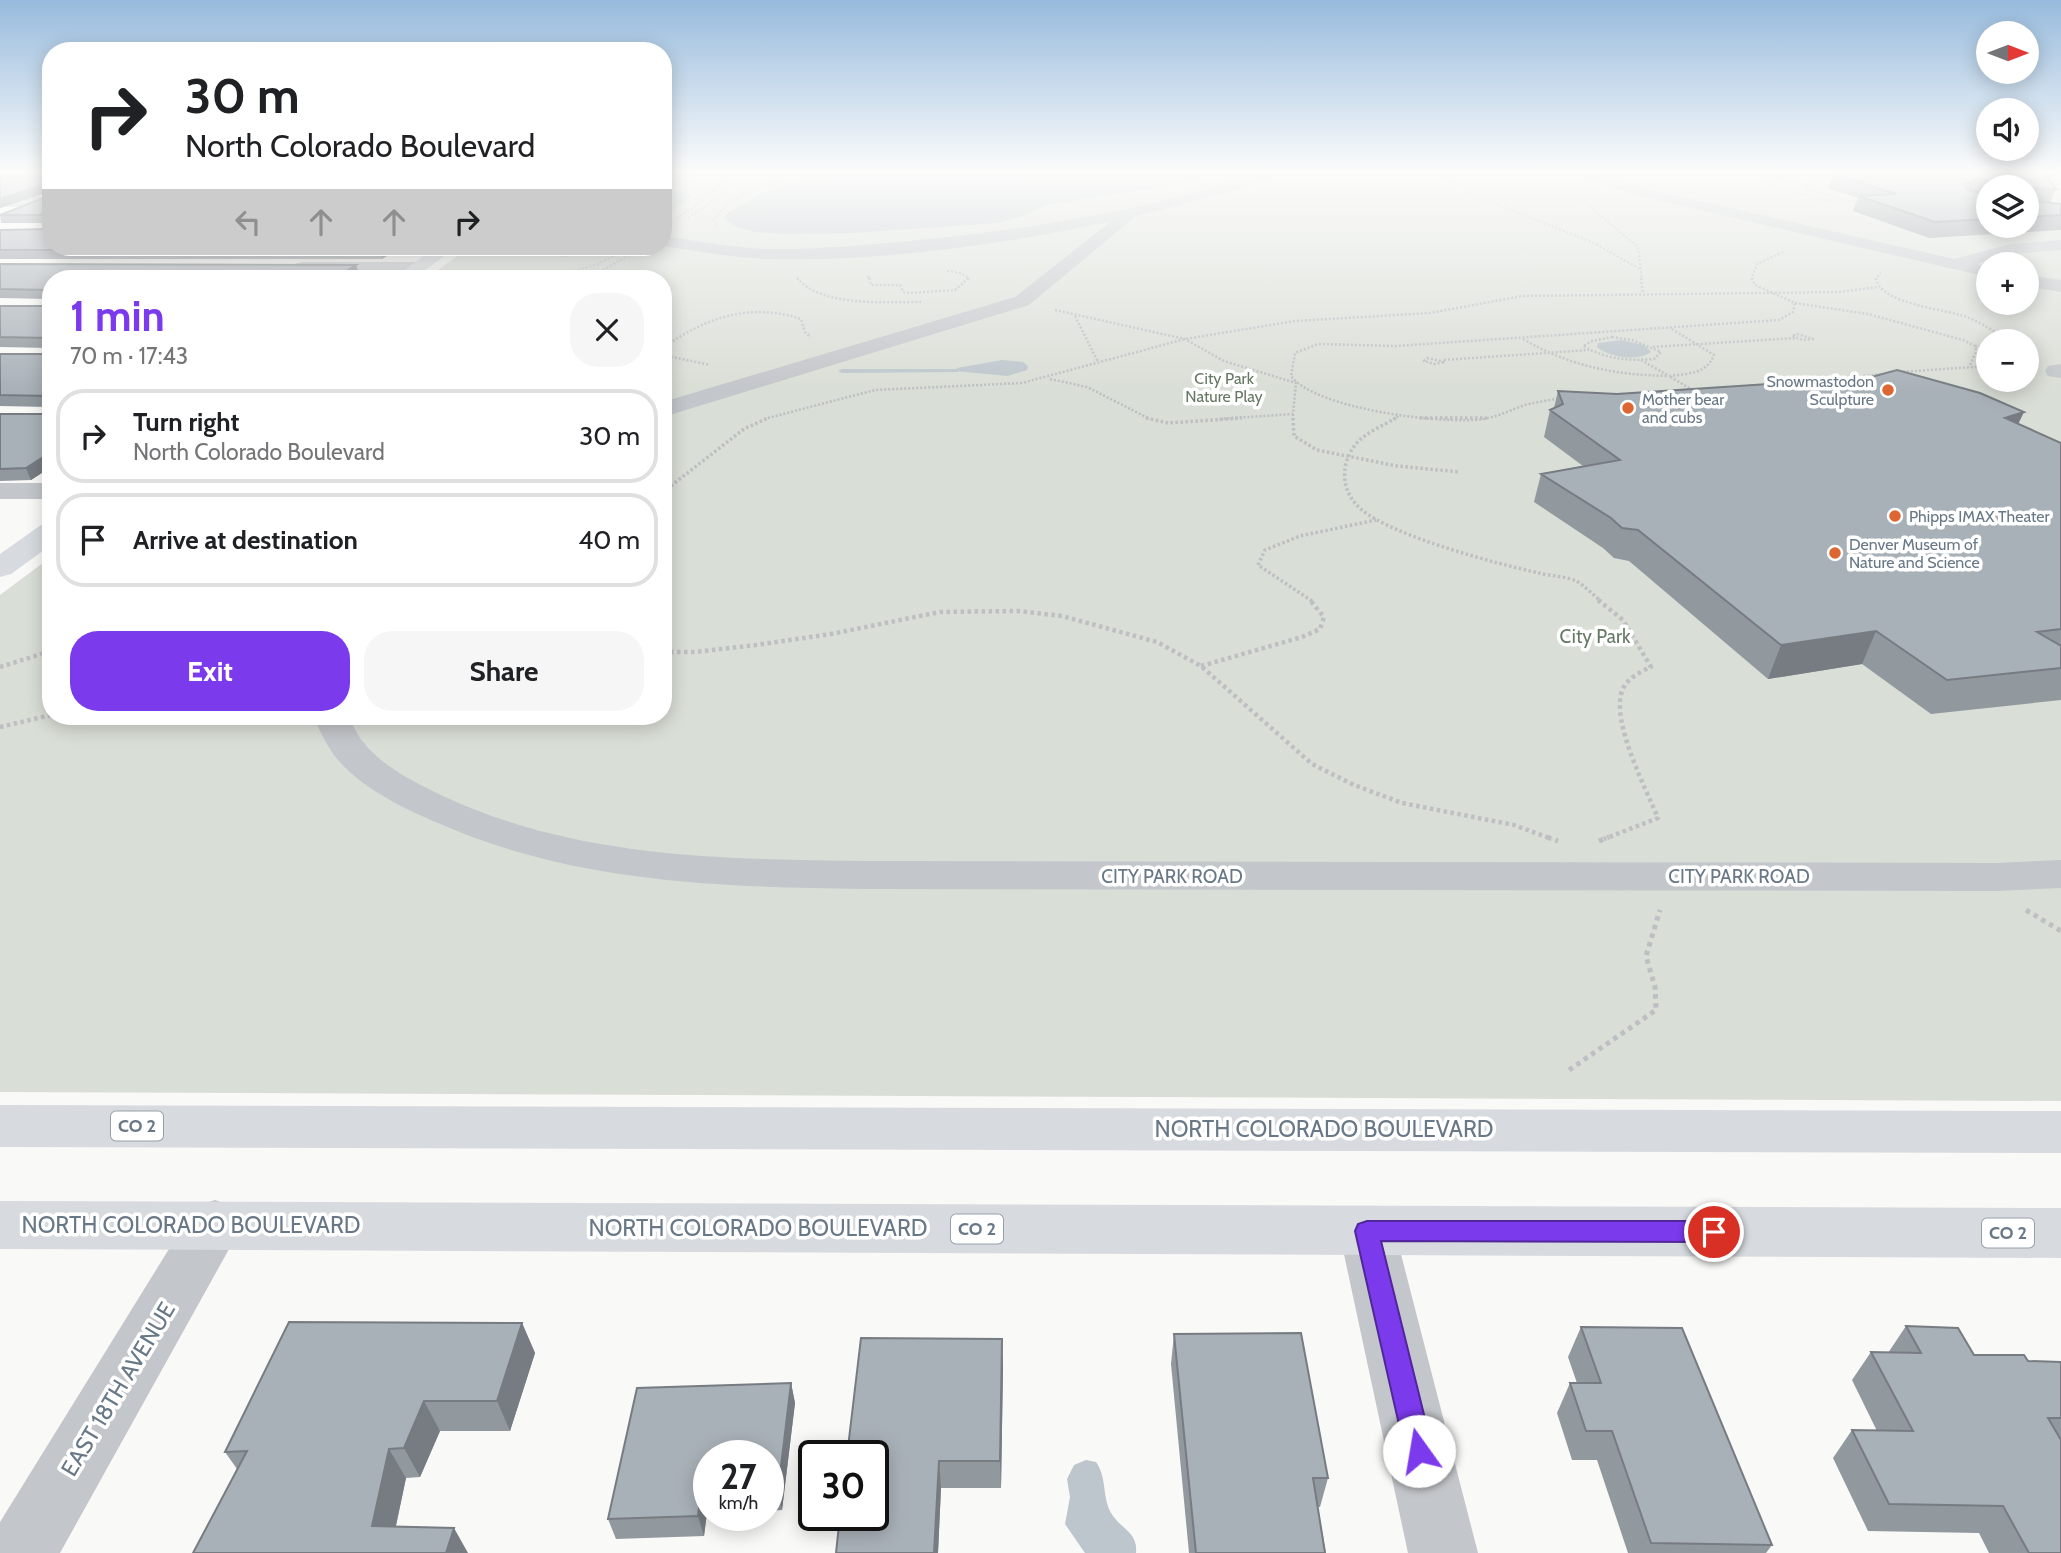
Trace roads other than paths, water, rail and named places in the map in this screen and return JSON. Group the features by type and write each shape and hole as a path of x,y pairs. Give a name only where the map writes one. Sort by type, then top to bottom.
{"main road":[{"path":"415,270 434,256"},
{"path":"0,568 42,538"},
{"name":"NORTH COLORADO BOULEVARD","path":"0,1126 2061,1132"},
{"name":"NORTH COLORADO BOULEVARD","path":"0,1225 2061,1233"}],"street":[{"path":"691,244 766,254 837,253 921,244"},
{"path":"672,407 1022,301 1093,244"},
{"path":"1872,244 1976,269"},
{"path":"1955,264 2011,249 2061,245"},
{"path":"286,267 419,267"},
{"path":"2039,282 2061,286"},
{"path":"0,491 42,491"},
{"name":"CITY PARK ROAD","path":"335,725 351,752 399,790 476,828 574,855 650,867 737,873 878,875 1997,877 2061,874"},
{"name":"EAST 18TH AVENUE","path":"21,1553 215,1224"},
{"path":"1367,1231 1443,1553"}],"waterway":[{"path":"842,371 955,371"}],"place":[{"name":"Snowmastodon Sculpture","path":"1888,390"},
{"name":"Mother bear and cubs","path":"1628,408"},
{"name":"Phipps IMAX Theater","path":"1895,516"},
{"name":"Denver Museum of Nature and Science","path":"1835,553"}],"park label":[{"name":"City Park Nature Play","path":"1224,387"},
{"name":"City Park","path":"1595,636"}]}
